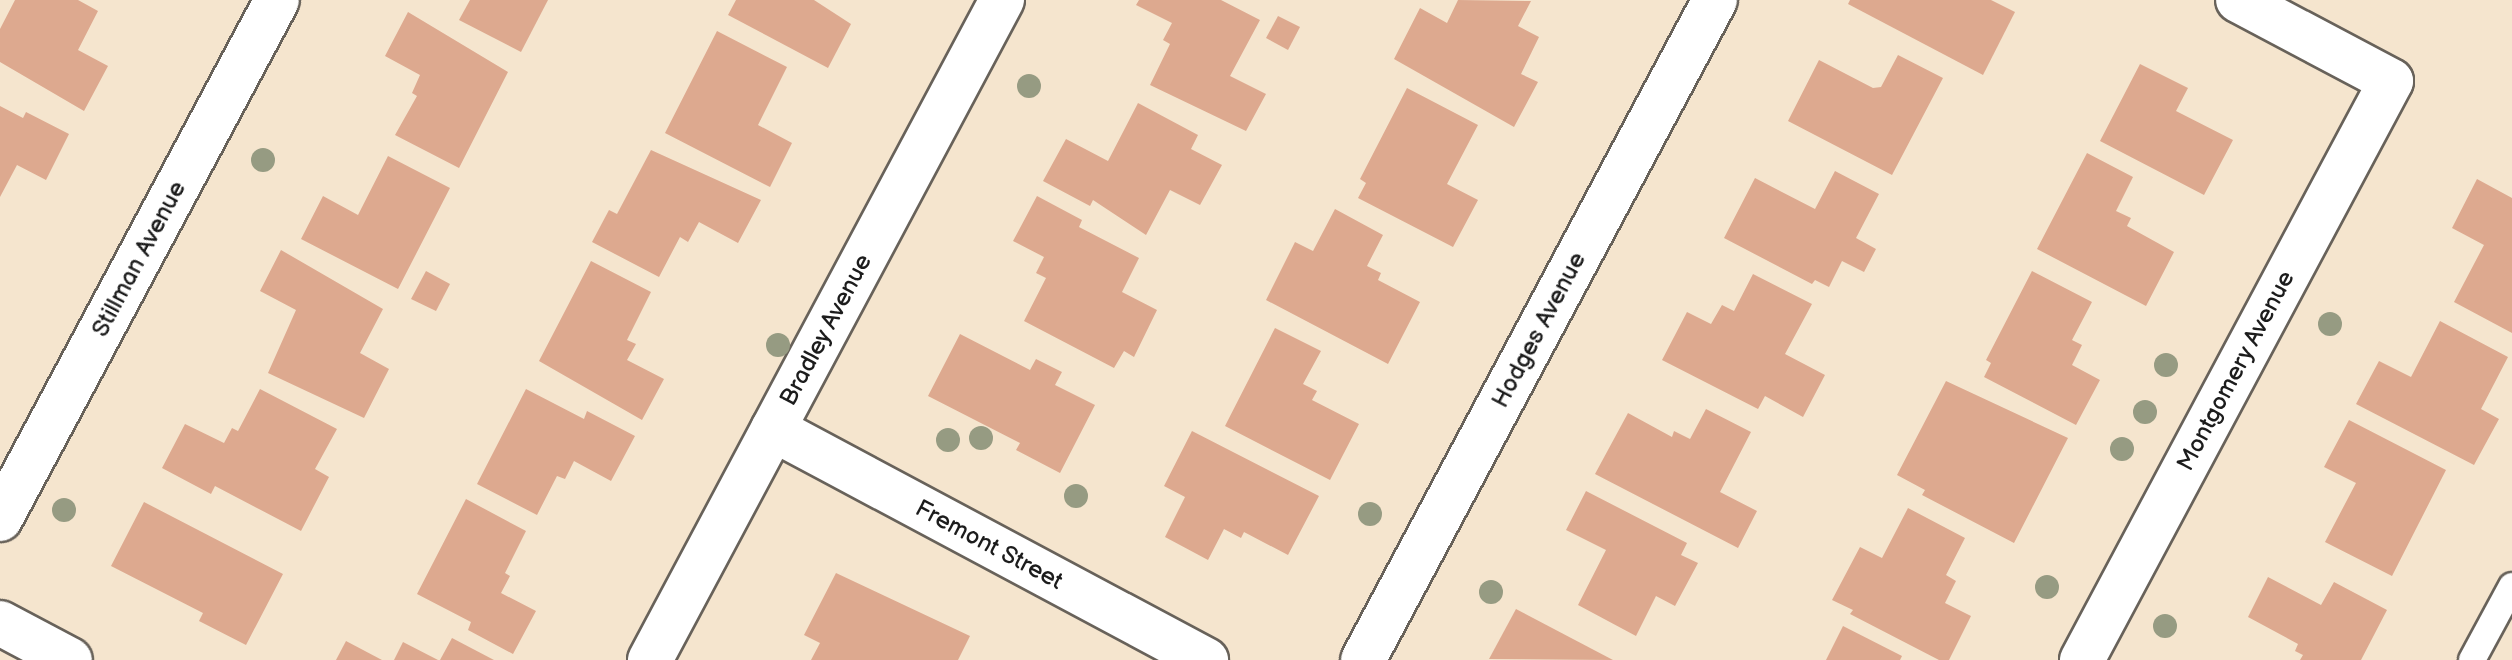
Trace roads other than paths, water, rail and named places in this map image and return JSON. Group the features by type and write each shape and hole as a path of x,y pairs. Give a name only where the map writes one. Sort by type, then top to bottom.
{"street":[{"name":"Stillman Avenue","path":"0,519 277,0"},
{"name":"Bradley Avenue","path":"650,660 1002,0"},
{"name":"Hodges Avenue","path":"1363,660 1715,0"},
{"name":"Montgomery Avenue","path":"2082,660 2391,81 2238,0"},
{"name":"Fremont Street","path":"773,429 1206,660"},
{"path":"0,623 70,660"}],"lane":[{"path":"2472,660 2512,586"}]}
